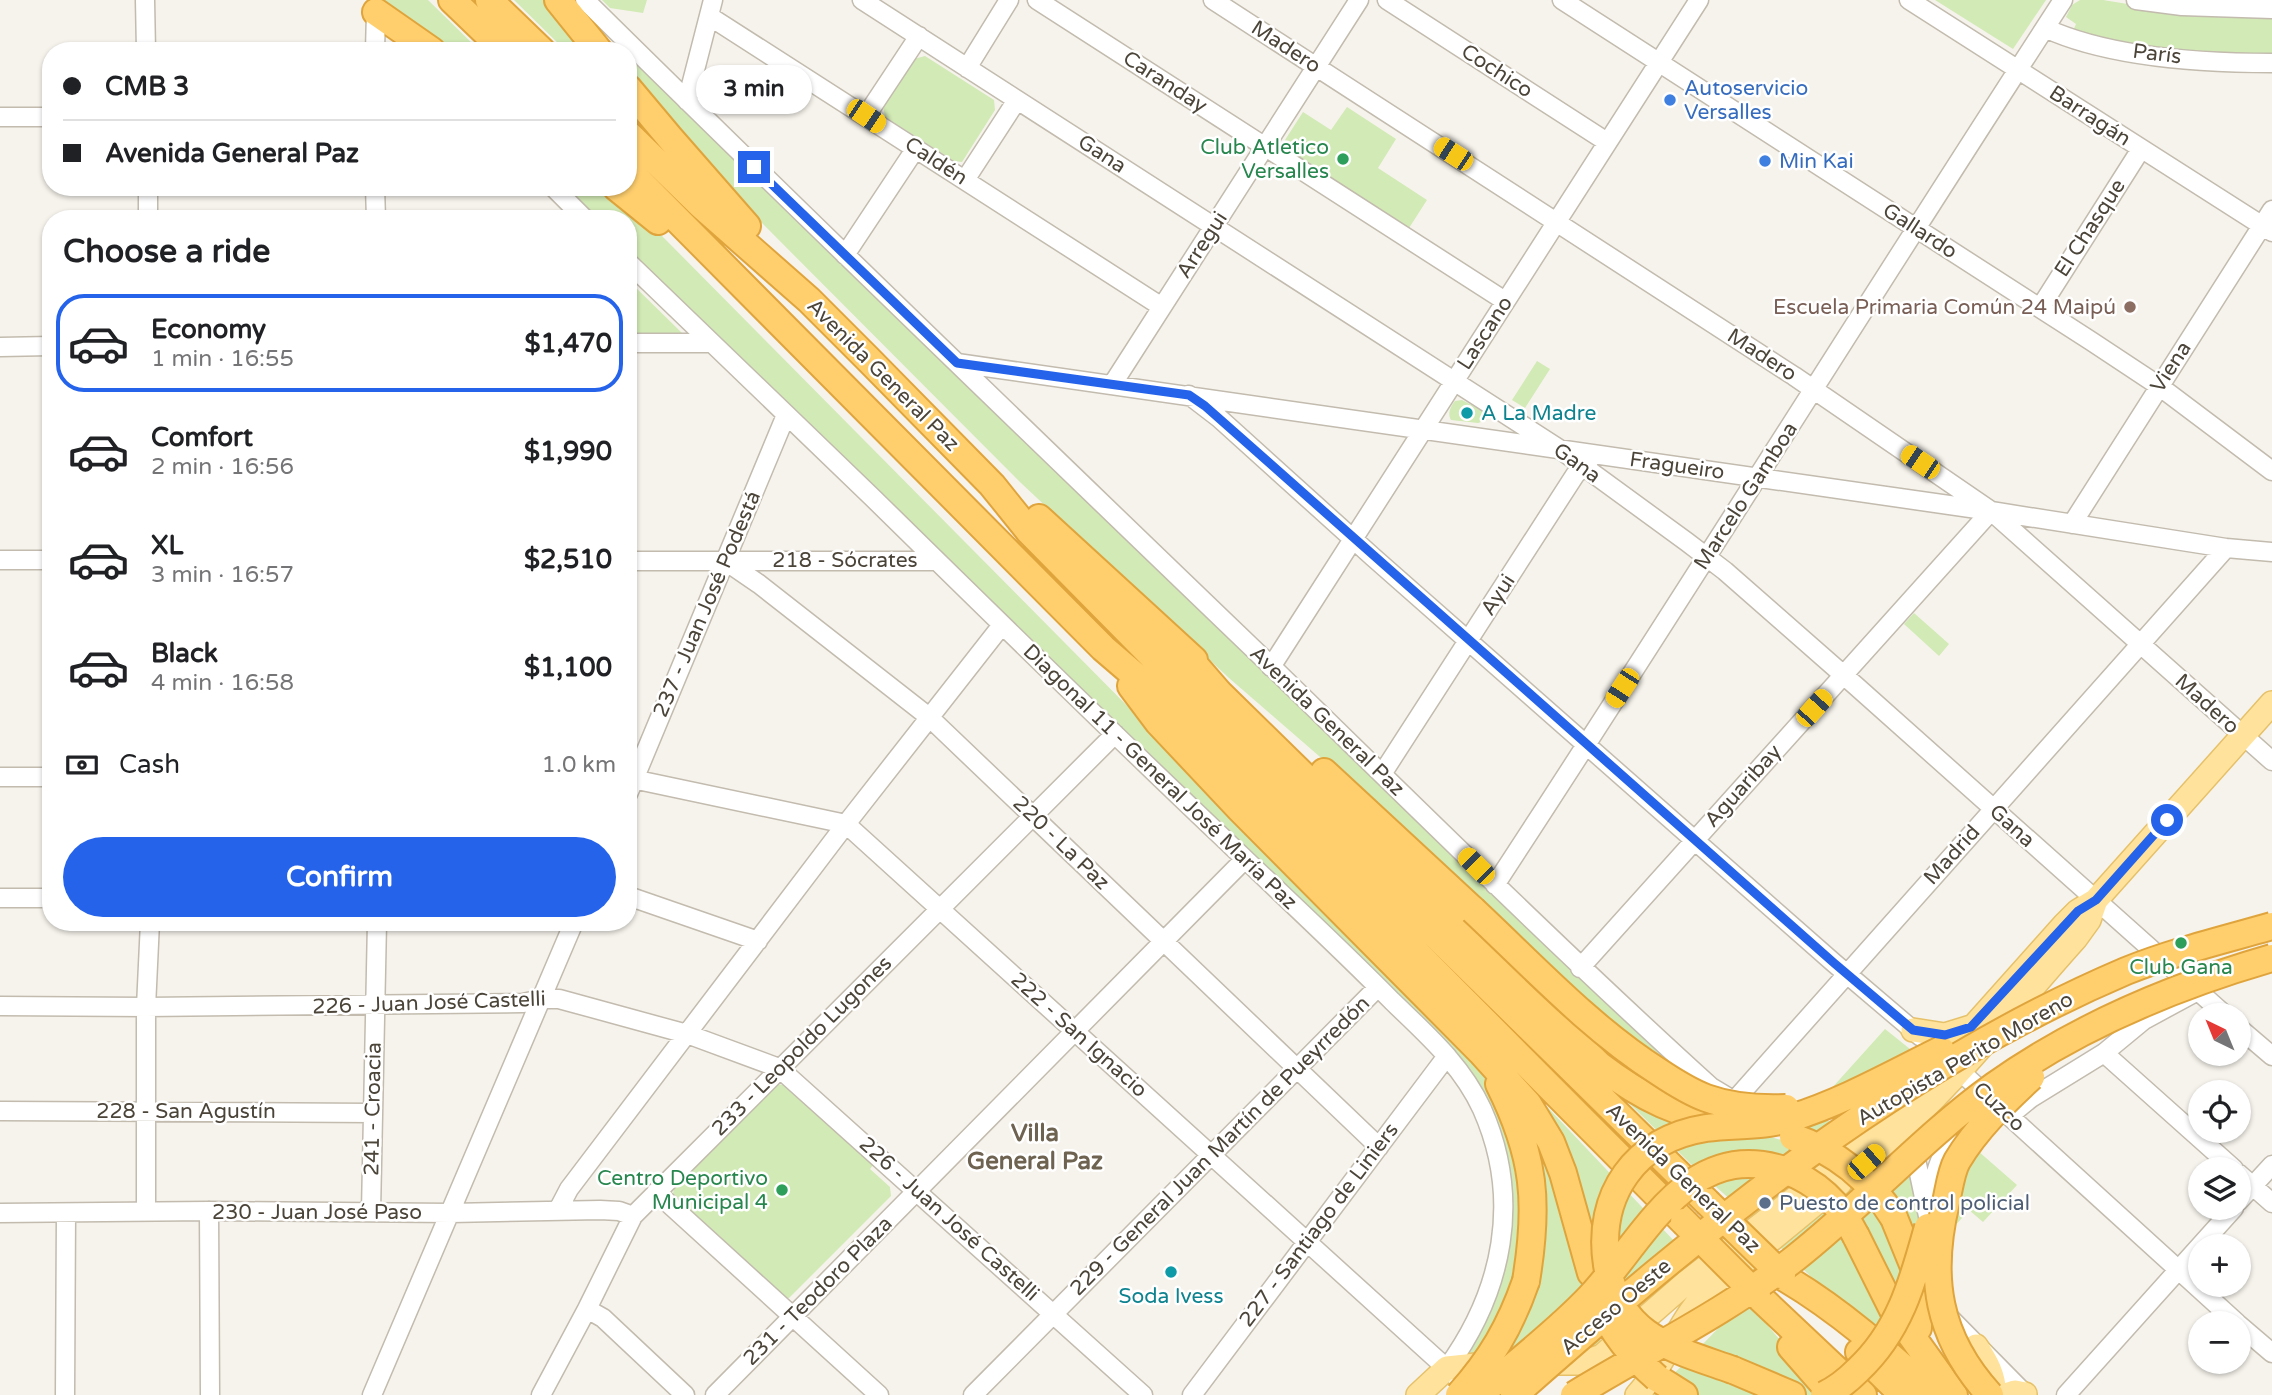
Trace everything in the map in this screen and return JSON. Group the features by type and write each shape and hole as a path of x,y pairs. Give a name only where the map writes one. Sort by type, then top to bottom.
{"highway":[{"path":"452,0 496,42"},
{"path":"489,0 533,42"},
{"path":"558,0 592,42"},
{"path":"369,6 419,42"},
{"path":"637,99 809,300"},
{"name":"Avenida General Paz","path":"637,143 701,205 809,300 992,485 1029,531 1177,681 1714,1212 1769,1286 1863,1395"},
{"name":"Avenida General Paz","path":"637,179 1103,648 1181,716 1684,1222 1769,1286 1903,1395"},
{"path":"626,196 775,317"},
{"path":"992,485 1041,519 1180,648 1250,705 1606,1034 1636,1058 1692,1092 1718,1102 1750,1107 1804,1106 1839,1099"},
{"path":"1103,648 1158,722 1284,854 1481,1052 1528,1104 1551,1142 1563,1173 1604,1313 1626,1349 1657,1378 1684,1395"},
{"path":"1180,648 1219,694 1598,1065 1627,1087 1652,1101 1682,1113 1757,1127 1793,1137 1824,1149 1852,1167 1875,1190 1895,1217 1916,1272 1918,1328"},
{"name":"Autopista Perito Moreno","path":"1714,1212 1796,1163 1908,1088 2055,1003 2161,958 2272,926"},
{"name":"Autopista Perito Moreno","path":"1769,1286 1795,1258 1924,1143 1985,1093 2025,1065 2079,1034 2134,1008 2197,982 2272,958"},
{"path":"1792,1395 1733,1370 1671,1349 1654,1340 1632,1321 1614,1289 1605,1251 1605,1224 1620,1182 1643,1154 1671,1137 1709,1128 1761,1125 1789,1119 1839,1099 1984,1028 2062,994 2126,971"},
{"path":"1824,1395 1867,1362 1892,1331 1913,1280 1940,1192 1955,1164 2007,1100 2079,1034"},
{"path":"1459,1395 1480,1371 1503,1337 1517,1308 1526,1281 1534,1217 1533,1188 1527,1152 1508,1103 1481,1052"},
{"path":"1477,1395 1588,1299 1615,1270 1675,1194 1709,1173 1730,1166 1752,1164 1774,1167 1797,1175 1831,1198 1845,1215 1893,1310 1954,1395"},
{"path":"1955,1164 1937,1247 1937,1290 1942,1314 1961,1357 1992,1395"},
{"name":"Acceso Oeste","path":"1514,1395 1653,1276 1714,1212"},
{"path":"1833,1395 1779,1333 1769,1286 1818,1297 1933,1395"},
{"name":"Acceso Oeste","path":"1574,1395 1709,1317 1769,1286"}],"main road":[{"path":"1952,1064 1971,1027 2078,911 2096,900 2272,703"},
{"path":"1637,1395 1704,1294 1895,1126 2084,929 2090,920 2096,900"},
{"path":"1913,1030 1945,1035 1971,1027"},
{"path":"1418,1395 1447,1368 1495,1363 1582,1363 1602,1356 1688,1281 1836,1167 1895,1126"},
{"path":"1976,1346 1993,1375 1992,1395"}],"street":[{"path":"145,0 146,42"},
{"name":"Gana","path":"862,0 1561,450"},
{"path":"967,68 1009,0"},
{"name":"Caranday","path":"1037,0 1505,301"},
{"name":"Madero","path":"1213,0 1814,389 1991,511 2272,761"},
{"name":"Arregui","path":"1112,385 1359,0"},
{"name":"Cochico","path":"1387,0 1607,142"},
{"name":"Gallardo","path":"1562,0 2158,386 2272,471"},
{"name":"Lascano","path":"1271,667 1699,0"},
{"name":"Barragán","path":"1909,0 2141,149 2269,222"},
{"name":"Marcelo Gamboa","path":"1495,885 1814,389 1914,228 2063,0"},
{"path":"2136,0 2182,6 2272,9"},
{"name":"Avenida General Paz","path":"587,1 628,42"},
{"path":"369,6 374,42"},
{"path":"369,6 405,42"},
{"path":"687,101 711,8"},
{"name":"Caldén","path":"711,8 866,116 1162,307"},
{"name":"París","path":"2045,28 2068,38 2143,54 2272,63"},
{"path":"866,116 919,36"},
{"name":"Avenida General Paz","path":"637,51 1580,968 1711,1087 1735,1100 1767,1107 1837,1114 1895,1126"},
{"path":"965,180 1017,100"},
{"path":"0,117 42,117"},
{"path":"845,256 916,148"},
{"name":"El Chasque","path":"2040,308 2141,149"},
{"path":"562,196 576,210"},
{"name":"Viena","path":"2072,524 2158,386 2269,222"},
{"name":"Diagonal 11 - General José María Paz","path":"637,271 1378,987 1447,1056 1470,1086 1492,1136 1502,1189 1503,1217 1496,1271 1488,1297 1477,1322 1447,1368"},
{"path":"637,343 712,344"},
{"path":"0,346 42,346"},
{"name":"Fragueiro","path":"957,363 1561,450 1588,460 1757,477 2226,548 2272,552"},
{"name":"Cuzco","path":"1189,395 1219,418 1846,974 1952,1064 2224,1311"},
{"name":"237 - Juan José Podestá","path":"637,767 786,415"},
{"name":"Gana","path":"1588,460 1843,675 2211,1003"},
{"name":"Ayui","path":"1382,774 1588,460"},
{"name":"Aguaribay","path":"1580,968 1991,511"},
{"name":"Madrid","path":"1735,1100 2226,548"},
{"path":"0,560 42,560"},
{"name":"220 - La Paz","path":"724,560 759,584 929,717 1379,1147"},
{"name":"218 - Sócrates","path":"637,561 936,561"},
{"path":"558,1210 569,1189 846,824 1002,625"},
{"name":"233 - Leopoldo Lugones","path":"541,1395 633,1216 1115,734"},
{"path":"0,777 42,777"},
{"path":"637,785 846,824"},
{"name":"222 - San Ignacio","path":"846,824 1477,1395"},
{"name":"231 - Teodoro Plaza","path":"715,1395 1245,859"},
{"path":"0,898 42,898"},
{"path":"637,899 758,941"},
{"path":"146,1212 146,1007 150,931"},
{"name":"241 - Croacia","path":"371,1212 377,931"},
{"path":"372,1395 570,931"},
{"name":"229 - General Juan Martín de Pueyrredón","path":"973,1395 1378,987"},
{"path":"2009,1116 2031,1098 2104,1054 2144,1020 2197,991"},
{"name":"226 - Juan José Castelli","path":"0,1006 374,1006 523,1003 559,999 687,1034 779,1068 1143,1395"},
{"path":"2251,1038 2272,1056"},
{"path":"2104,1054 2220,1157"},
{"name":"227 - Santiago de Liniers","path":"1192,1395 1447,1056"},
{"path":"1929,1221 1934,1174 1944,1148 1990,1099"},
{"name":"228 - San Agustín","path":"0,1111 373,1113"},
{"path":"1895,1126 1914,1146 1918,1161 1929,1221 1934,1287 1942,1307 2019,1395"},
{"path":"2272,1165 2253,1186 2272,1203"},
{"path":"656,1192 879,1395"},
{"path":"209,1210 210,1395"},
{"name":"230 - Juan José Paso","path":"0,1213 209,1210 452,1213 609,1210 633,1216"},
{"path":"65,1395 66,1213"},
{"path":"2066,1395 2223,1220"},
{"path":"587,1309 603,1318 685,1395"},
{"name":"Cuzco","path":"2251,1334 2272,1353"}],"green space":[{"path":"371,0 428,0 471,42 425,42"},
{"path":"514,0 548,0 582,42 557,42"},
{"path":"602,0 647,0 643,13 610,8"},
{"path":"1935,0 2046,0 2013,49"},
{"path":"2080,0 2103,0 2183,13 2272,19 2272,56 2172,49 2073,31 2076,24 2066,17 2072,5"},
{"path":"925,56 994,100 995,110 962,162 954,161 885,117 883,106 914,59"},
{"path":"637,62 1648,1043 1692,1077 1828,1121 1854,1126 1840,1150 1626,1077 1364,795 1229,678 1021,483 733,194 637,82"},
{"name":"Club Atletico Versalles","path":"1347,107 1396,139 1378,168 1427,200 1409,228 1287,150 1285,140 1303,112 1331,130"},
{"path":"568,196 619,196 634,210 583,210"},
{"path":"637,213 1459,1041 1497,1093 1526,1179 1509,1334 1533,1130 1565,1214 1601,1344 1590,1352 1511,1352 1467,1356 1465,1351 1503,1254 1486,1102 637,263"},
{"path":"637,289 684,335 637,335"},
{"path":"1537,361 1550,369 1525,408 1512,400"},
{"path":"1462,400 1485,412 1487,420 1478,423 1451,420 1449,412 1452,405 1455,401"},
{"path":"1914,613 1949,644 1939,656 1904,624"},
{"path":"1885,1029 1925,1061 1849,1106 1831,1089"},
{"path":"1575,1050 1756,1133 1792,1143 1827,1161 1753,1220 1694,1167"},
{"path":"1495,1052 1695,1263 1618,1322 1590,1258"},
{"name":"Centro Deportivo Municipal 4","path":"777,1084 783,1085 873,1165 870,1169 890,1187 891,1196 789,1298 784,1298 676,1201 673,1193 675,1186"},
{"path":"1962,1137 2017,1185 1983,1222 1969,1210 1947,1235"},
{"path":"1892,1151 1900,1153 1909,1163 1926,1247 1867,1172"},
{"path":"1856,1182 1887,1219 1913,1305 1948,1395 1828,1293 1780,1247"},
{"path":"1746,1300 1827,1395 1653,1395"}],"place":[{"name":"Autoservicio Versalles","path":"1670,100"},
{"name":"Club Atletico Versalles","path":"1343,159"},
{"name":"Min Kai","path":"1765,161"},
{"name":"Escuela Primaria Común 24 Maipú","path":"2130,307"},
{"name":"A La Madre","path":"1467,413"},
{"name":"Club Gana","path":"2181,943"},
{"name":"Centro Deportivo Municipal 4","path":"782,1190"},
{"name":"Puesto de control policial","path":"1765,1203"},
{"name":"Soda Ivess","path":"1171,1272"}],"district":[{"name":"Villa General Paz","path":"1035,1147"}],"route":[{"path":"754,167 957,363 1189,395 1205,406 1373,557 1913,1030 1945,1035 1971,1027 2078,911 2096,900 2167,820"}]}
